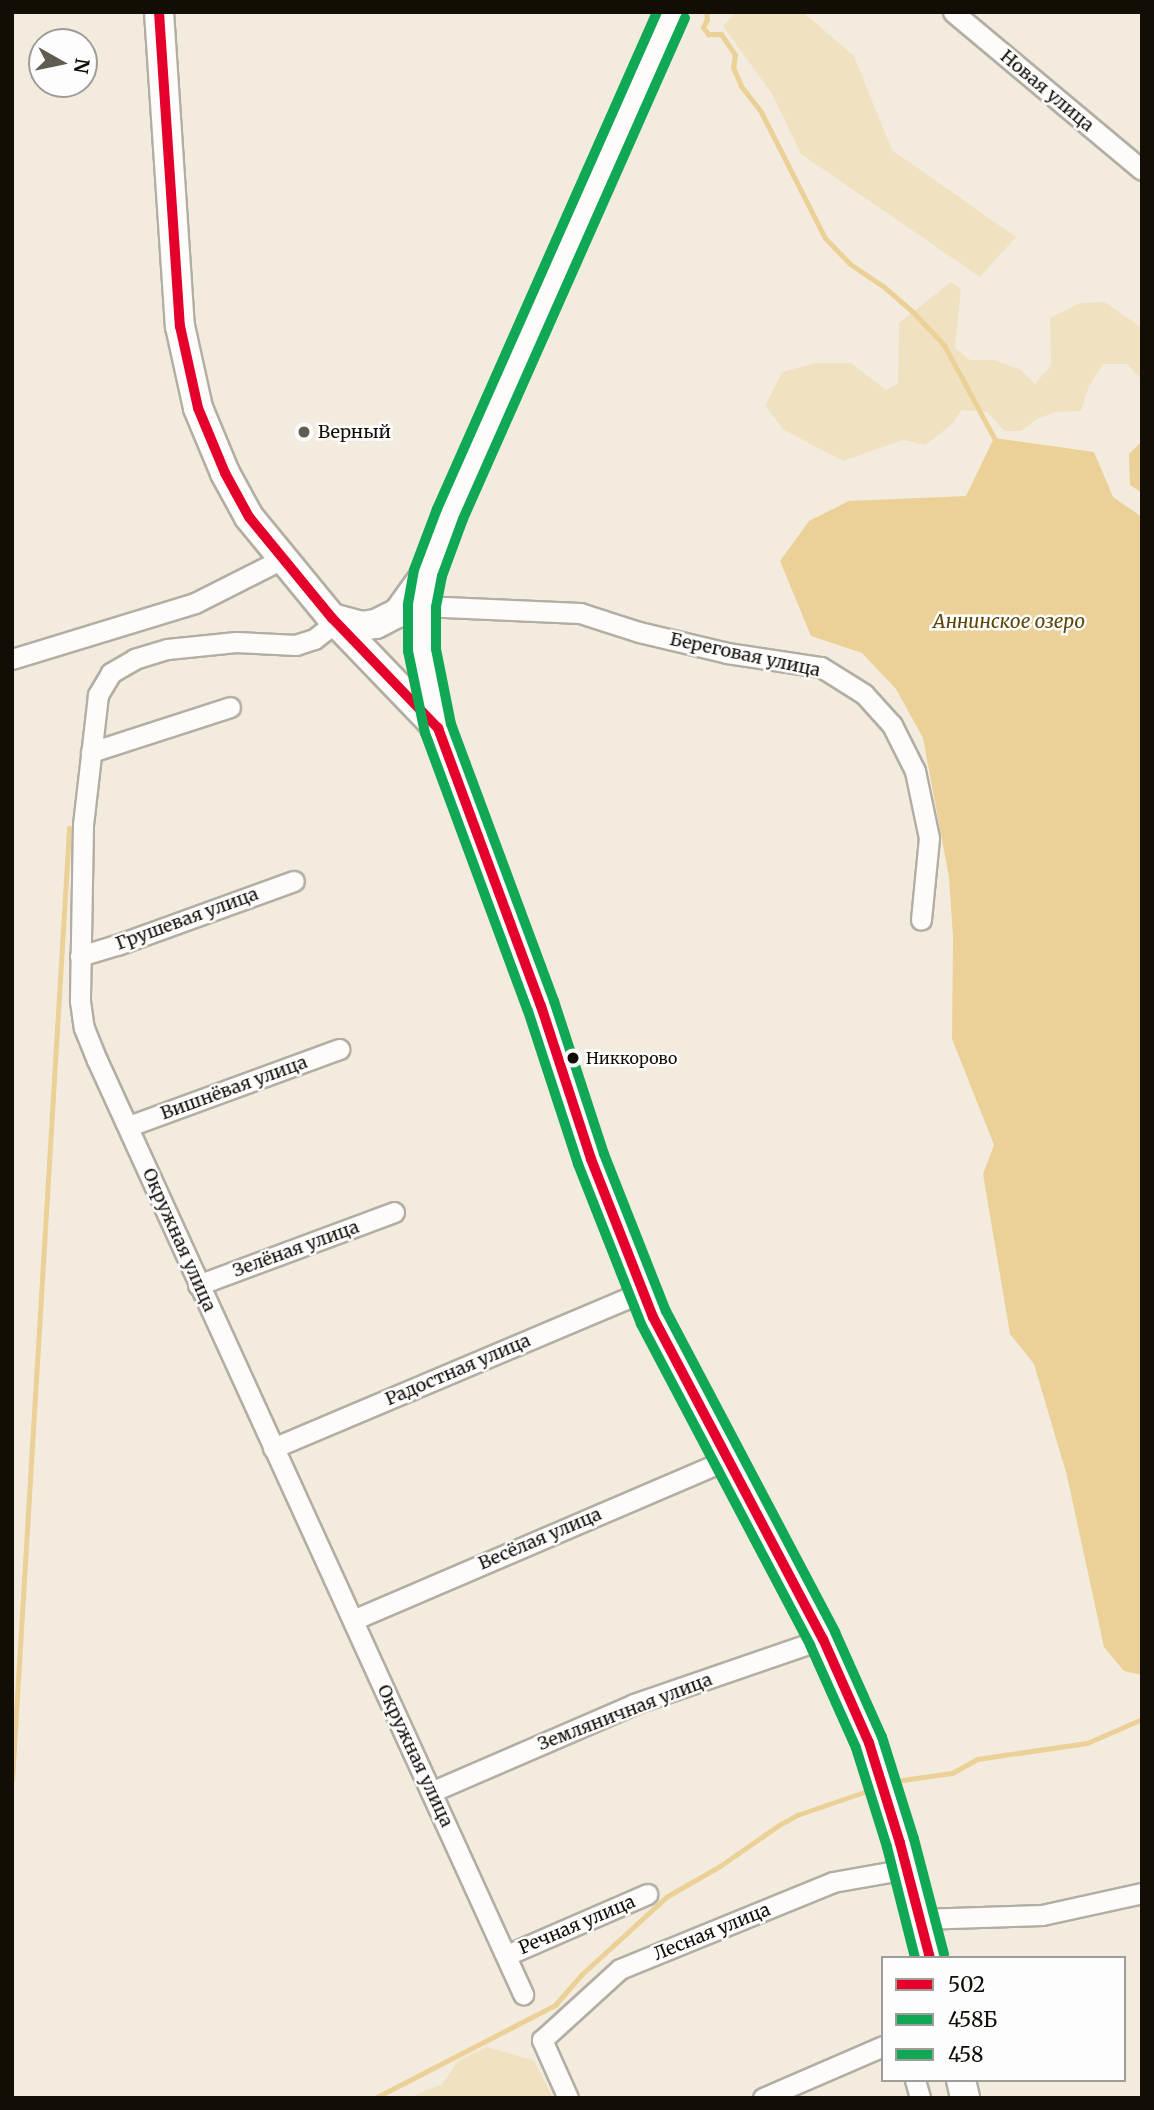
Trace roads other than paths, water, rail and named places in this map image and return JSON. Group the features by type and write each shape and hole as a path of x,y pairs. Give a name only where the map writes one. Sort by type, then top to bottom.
{"main road":[{"path":"159,12 180,326 198,408 225,473 249,517 334,620 438,729"},
{"path":"334,620 361,626 376,624 398,613 428,572 581,212 672,12"},
{"path":"428,572 422,607 422,650 438,729 541,1006 592,1159 653,1317 823,1639 869,1743 929,1956"}],"street":[{"name":"Новая улица","path":"953,12 1142,170"},
{"path":"12,659 195,603 282,559"},
{"name":"Береговая улица","path":"422,607 580,612 639,632 727,653 821,667 864,694 892,725 915,771 929,838 922,920"},
{"name":"Окружная улица","path":"334,620 314,639 296,645 236,642 167,649 135,659 111,673 98,695 83,825 80,1001 84,1028 198,1285 523,1994"},
{"path":"91,752 230,707"},
{"name":"Грушевая улица","path":"80,956 294,881"},
{"name":"Вишнёвая улица","path":"129,1126 339,1049"},
{"name":"Зелёная улица","path":"198,1285 394,1212"},
{"name":"Радостная улица","path":"273,1448 643,1292"},
{"name":"Весёлая улица","path":"353,1620 728,1459"},
{"name":"Земляничная улица","path":"431,1792 634,1704 823,1639"},
{"name":"Лесная улица","path":"568,2098 542,2040 620,1969 833,1882 906,1869"},
{"path":"920,1919 1042,1915 1142,1893"},
{"name":"Речная улица","path":"507,1955 647,1894"},
{"path":"763,2098 881,2047"}],"water":[{"name":"Аннинское озеро","path":"994,438 1094,452 1113,497 1142,517 1142,1675 1124,1671 1104,1647 1067,1476 1034,1364 1010,1334 983,1174 994,1145 952,1039 953,938 949,877 923,738 896,689 862,653 811,636 780,561 809,521 849,501 966,496"},
{"path":"1142,441 1142,493 1130,485 1129,454"}],"waterway":[{"path":"706,12 707,19 703,27 708,34 721,34 735,55 733,67 741,86 761,112 825,238 850,264 883,286 912,311 944,345 994,438"},
{"path":"12,1780 69,828"},
{"path":"902,1780 952,1773 977,1759 1087,1743 1142,1719"},
{"path":"375,2098 555,2005 581,1975 666,1897 720,1866 779,1825 797,1815 864,1792"}],"place":[{"name":"Верный","path":"304,432"},
{"name":"Никкорово","path":"573,1058"}]}
